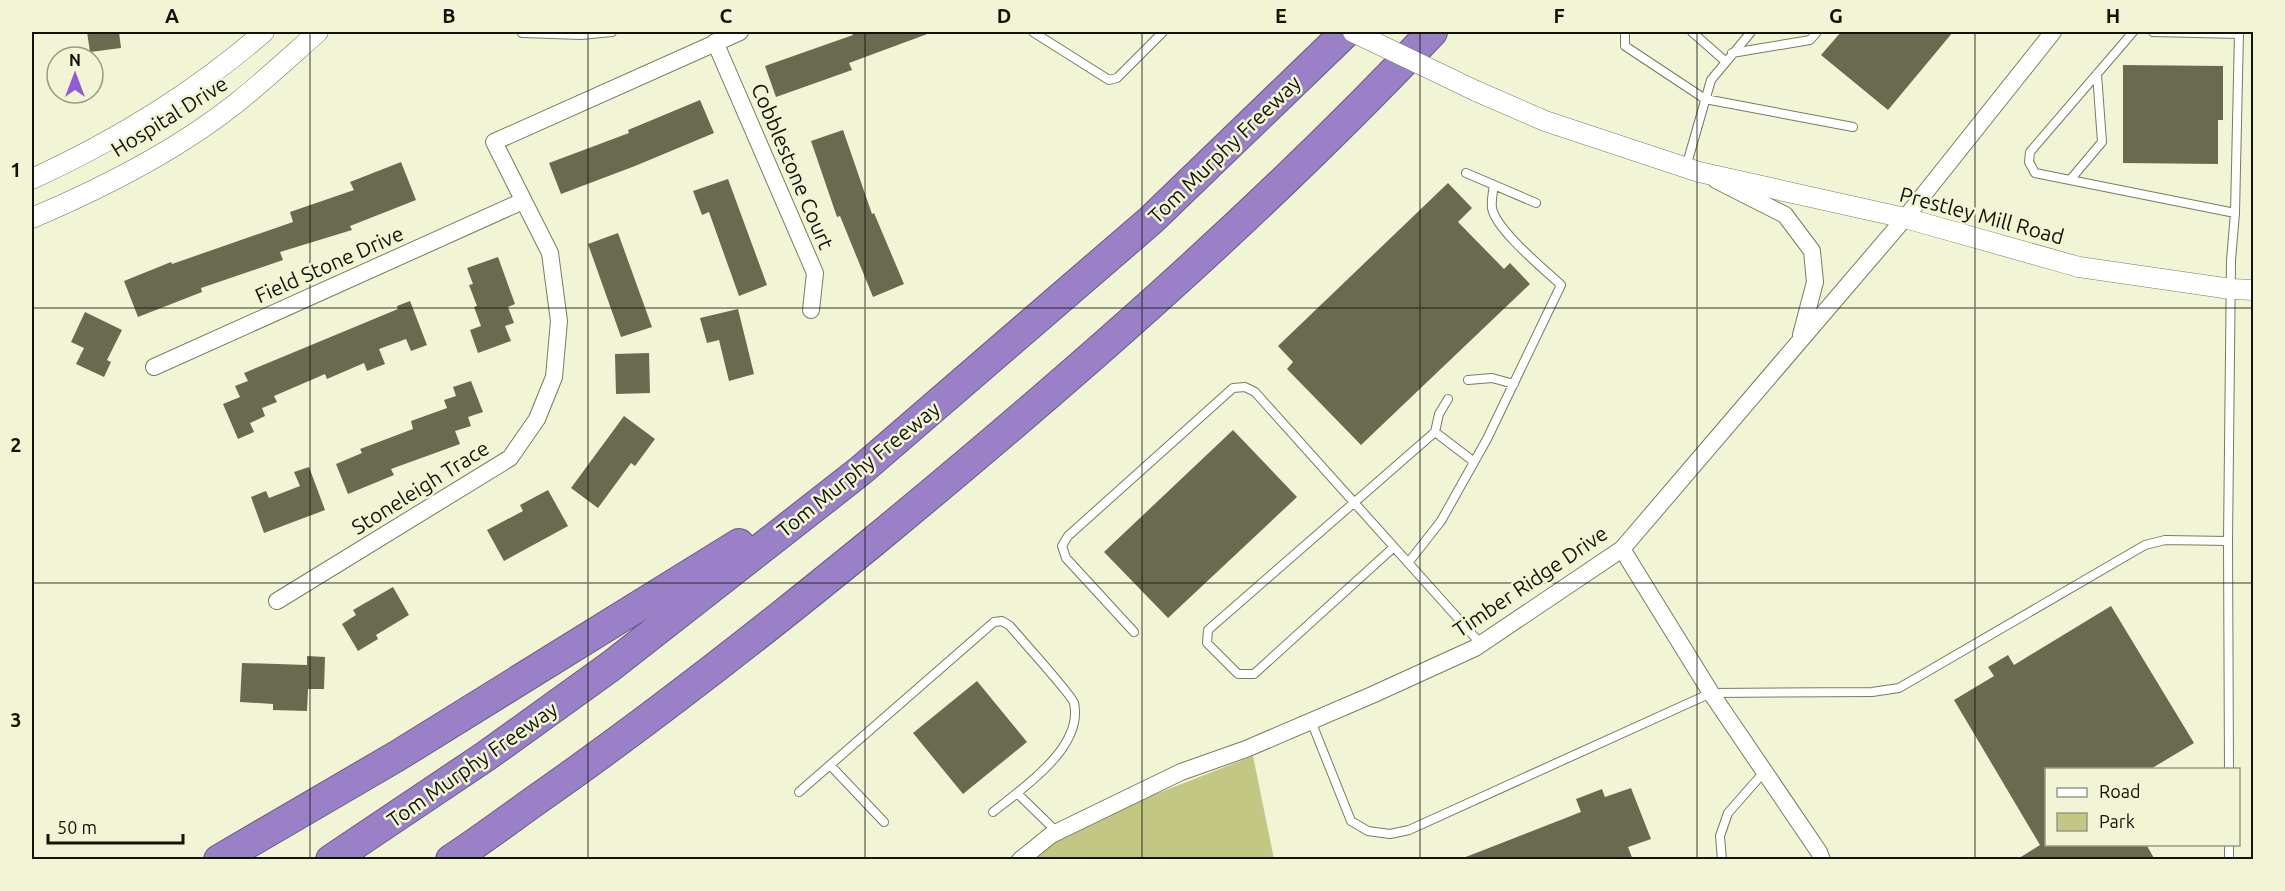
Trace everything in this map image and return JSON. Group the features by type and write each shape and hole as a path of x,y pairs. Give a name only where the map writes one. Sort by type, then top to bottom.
{"highway":[{"name":"Tom Murphy Freeway","path":"332,860 486,756 611,666 860,471 1151,220 1346,32"},
{"path":"454,858 598,757 759,635 989,446 1145,311 1295,169 1432,32"},
{"path":"219,860 408,750 860,471"}],"street":[{"name":"Hospital Drive","path":"32,179 61,166 171,104 264,32"},
{"name":"Hospital Drive","path":"32,218 78,199 196,132 239,102 318,32"},
{"path":"715,42 740,32"},
{"name":"Prestley Mill Road","path":"1353,32 1476,91 1545,121 1693,169 1905,218 2079,267 2231,289 2253,290"},
{"name":"Timber Ridge Drive","path":"1020,860 1057,832 1181,772 1246,749 1372,695 1481,644 1622,549 1905,218 2053,32"},
{"name":"Stoneleigh Trace","path":"277,601 510,458 537,419 554,377 559,321 550,253 494,142 715,42"},
{"name":"Cobblestone Court","path":"715,42 815,273 811,310"},
{"name":"Prestley Mill Road","path":"1693,169 1785,215 1812,251 1815,282 1799,341"},
{"name":"Field Stone Drive","path":"154,367 523,201"},
{"path":"1622,549 1711,693 1822,860"}],"lane":[{"path":"522,33 581,35 612,32"},
{"path":"1033,32 1109,80 1117,78 1163,32"},
{"path":"1625,32 1625,46 1705,99 1852,127"},
{"path":"1692,32 1725,61"},
{"path":"1693,169 1705,99 1711,80 1751,32"},
{"path":"1732,53 1810,40 1817,32"},
{"path":"2133,32 2030,152 2029,162 2035,173 2235,213"},
{"path":"2152,32 2238,33 2235,213 2231,289 2228,541 2229,768"},
{"path":"2070,180 2102,142 2097,74"},
{"path":"1466,173 1536,203"},
{"path":"1408,563 1441,521 1487,439 1561,285 1522,249 1496,219 1491,207 1494,185"},
{"path":"1468,380 1492,378 1514,384"},
{"path":"1134,632 1066,558 1062,546 1068,537 1233,388 1245,387 1255,392 1481,644"},
{"path":"1394,547 1254,674 1238,674 1207,643 1208,630 1436,432 1439,414 1448,399"},
{"path":"1436,432 1473,461"},
{"path":"1311,721 1351,821 1368,831 1390,834 1409,830 1711,693 1872,692 1899,688 2145,545 2165,540 2228,541"},
{"path":"799,792 994,622 1002,621 1010,626 1074,701 1075,720 1068,740 1058,756 993,812"},
{"path":"830,765 884,822"},
{"path":"1722,860 1720,836 1728,813 1764,772"},
{"path":"1017,793 1057,832"}],"green space":[{"path":"1253,756 1274,859 1025,860 1051,835"}],"building":[{"path":"87,32 119,32 121,48 105,50 105,45 89,45"},
{"path":"851,32 930,33 849,63 852,70 776,97 765,66 853,35"},
{"path":"1841,32 1953,32 1888,110 1821,55"},
{"path":"2123,65 2223,66 2223,120 2218,120 2218,164 2123,163"},
{"path":"700,100 714,133 561,194 549,163 629,133 628,130"},
{"path":"843,130 872,214 874,213 904,284 873,297 840,216 837,217 811,141"},
{"path":"401,162 416,200 350,226 352,230 280,252 283,260 201,288 202,292 138,317 124,281 171,262 172,264 293,222 290,212 354,190 350,182"},
{"path":"728,179 767,285 739,296 709,212 702,215 693,191"},
{"path":"1448,183 1472,208 1458,222 1504,269 1510,263 1530,284 1361,445 1287,369 1293,362 1278,346"},
{"path":"618,233 652,327 621,337 588,244"},
{"path":"498,257 515,304 508,307 514,323 505,326 511,341 478,353 470,330 481,326 474,307 477,306 469,285 473,284 467,268"},
{"path":"410,301 427,345 411,351 406,339 379,349 385,364 367,371 364,363 327,379 325,374 274,396 277,402 262,408 265,416 250,423 254,432 238,439 223,404 240,397 235,386 248,381 244,373 398,309 397,306"},
{"path":"738,309 754,374 729,381 719,340 707,343 700,318"},
{"path":"85,312 122,330 107,360 111,362 104,377 76,364 84,348 71,342"},
{"path":"649,353 650,393 616,394 615,354"},
{"path":"471,381 483,412 468,417 471,426 455,431 460,444 391,469 394,475 348,494 336,464 362,453 360,449 413,429 411,421 447,408 444,400 456,396 453,387"},
{"path":"624,416 655,439 635,466 631,463 598,508 571,488"},
{"path":"1233,430 1297,497 1168,618 1104,552"},
{"path":"309,467 325,510 264,533 251,497 266,491 269,498 300,486 294,472"},
{"path":"548,490 568,526 504,561 487,530 523,511 520,505"},
{"path":"393,587 409,615 376,635 378,639 358,651 342,624 356,615 353,610"},
{"path":"2111,606 2194,743 2152,768 2045,768 2045,846 2147,846 2155,860 2016,860 2040,845 1954,700 1994,676 1988,667 2008,655 2014,665"},
{"path":"307,656 325,657 324,689 308,689 307,711 273,710 273,704 240,702 242,663 307,665"},
{"path":"977,681 1027,742 963,794 913,733"},
{"path":"1631,788 1651,839 1628,847 1633,860 1458,860 1581,812 1576,799 1602,789 1605,797"}]}
